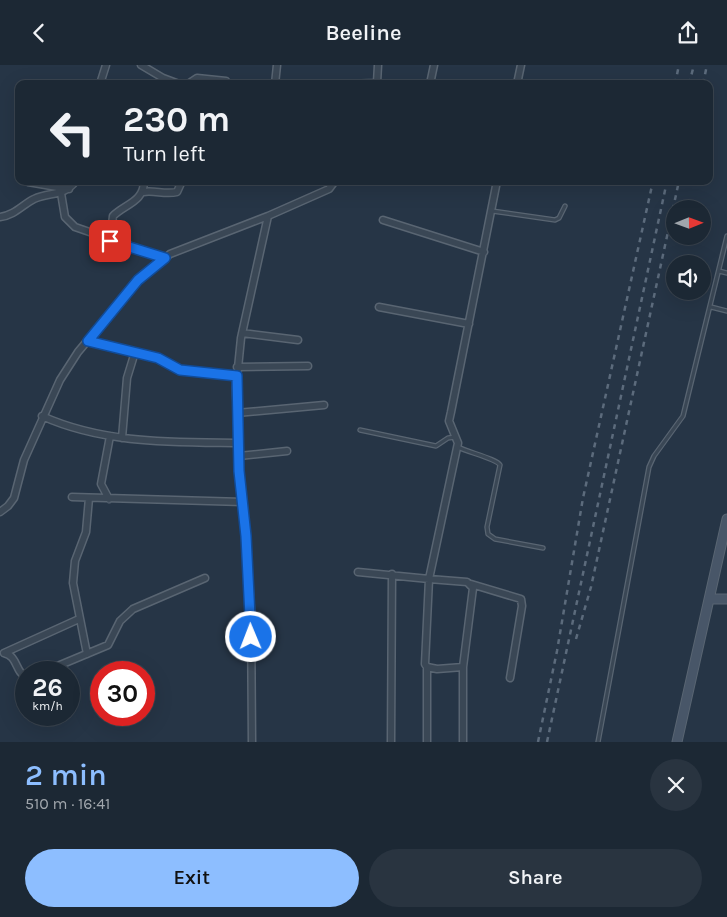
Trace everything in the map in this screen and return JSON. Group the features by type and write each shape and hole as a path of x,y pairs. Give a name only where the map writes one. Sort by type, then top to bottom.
{"street":[{"path":"101,80 106,65"},
{"path":"141,65 168,80"},
{"path":"275,80 277,65"},
{"path":"377,80 378,65"},
{"path":"431,80 434,65"},
{"path":"518,80 521,65"},
{"path":"194,80 197,78 216,80"},
{"path":"46,185 69,189"},
{"path":"0,217 15,213 36,198 61,193 72,185"},
{"path":"110,241 113,216 135,202 143,192 144,185"},
{"path":"143,192 152,190 172,193 177,192 180,185"},
{"path":"0,512 14,498 24,460 42,416 60,380 88,341 138,280 165,258 197,242 268,216 330,189 332,185"},
{"path":"427,742 427,667 424,659 430,579 457,447 457,437 449,421 496,185"},
{"path":"61,193 68,222 83,231 165,258"},
{"path":"252,742 251,611 239,456 237,367 242,333 268,216"},
{"path":"383,220 484,252"},
{"path":"379,307 469,324"},
{"path":"242,333 298,340"},
{"path":"88,341 158,358 180,370 237,376"},
{"path":"122,438 127,378 135,352"},
{"path":"237,367 308,365"},
{"path":"238,413 324,405"},
{"path":"42,416 72,428 142,441 239,443"},
{"path":"109,499 101,484 110,436"},
{"path":"239,456 288,451"},
{"path":"72,497 243,503"},
{"path":"87,654 79,619 73,571 77,553 86,532 89,498"},
{"path":"677,742 727,519"},
{"path":"358,572 392,574 471,584 521,599 521,612 510,678"},
{"path":"391,742 392,574"},
{"path":"70,661 108,645 120,621 133,609 206,578"},
{"path":"462,742 463,667 472,597 471,584"},
{"path":"709,599 727,599"},
{"path":"2,653 79,619"},
{"path":"2,653 14,658 15,661"},
{"path":"427,667 437,669 463,667"}],"lane":[{"path":"492,211 555,220 559,218 565,206"},
{"path":"598,742 649,467 654,456 683,416 727,236"},
{"path":"719,271 727,273"},
{"path":"710,307 727,311"},
{"path":"360,430 436,446 448,438 457,437"},
{"path":"457,447 474,455 494,459 500,465 487,527 488,535 495,539 543,548"}],"railway":[{"path":"676,80 679,65"},
{"path":"690,80 694,65"},
{"path":"704,80 707,65"},
{"path":"538,742 557,651 583,498 652,185"},
{"path":"547,742 666,185"},
{"path":"576,639 591,587 678,185"}],"route":[{"path":"110,241 165,258 138,280 88,341 158,358 180,370 237,376 239,471 246,536 251,637"}]}
